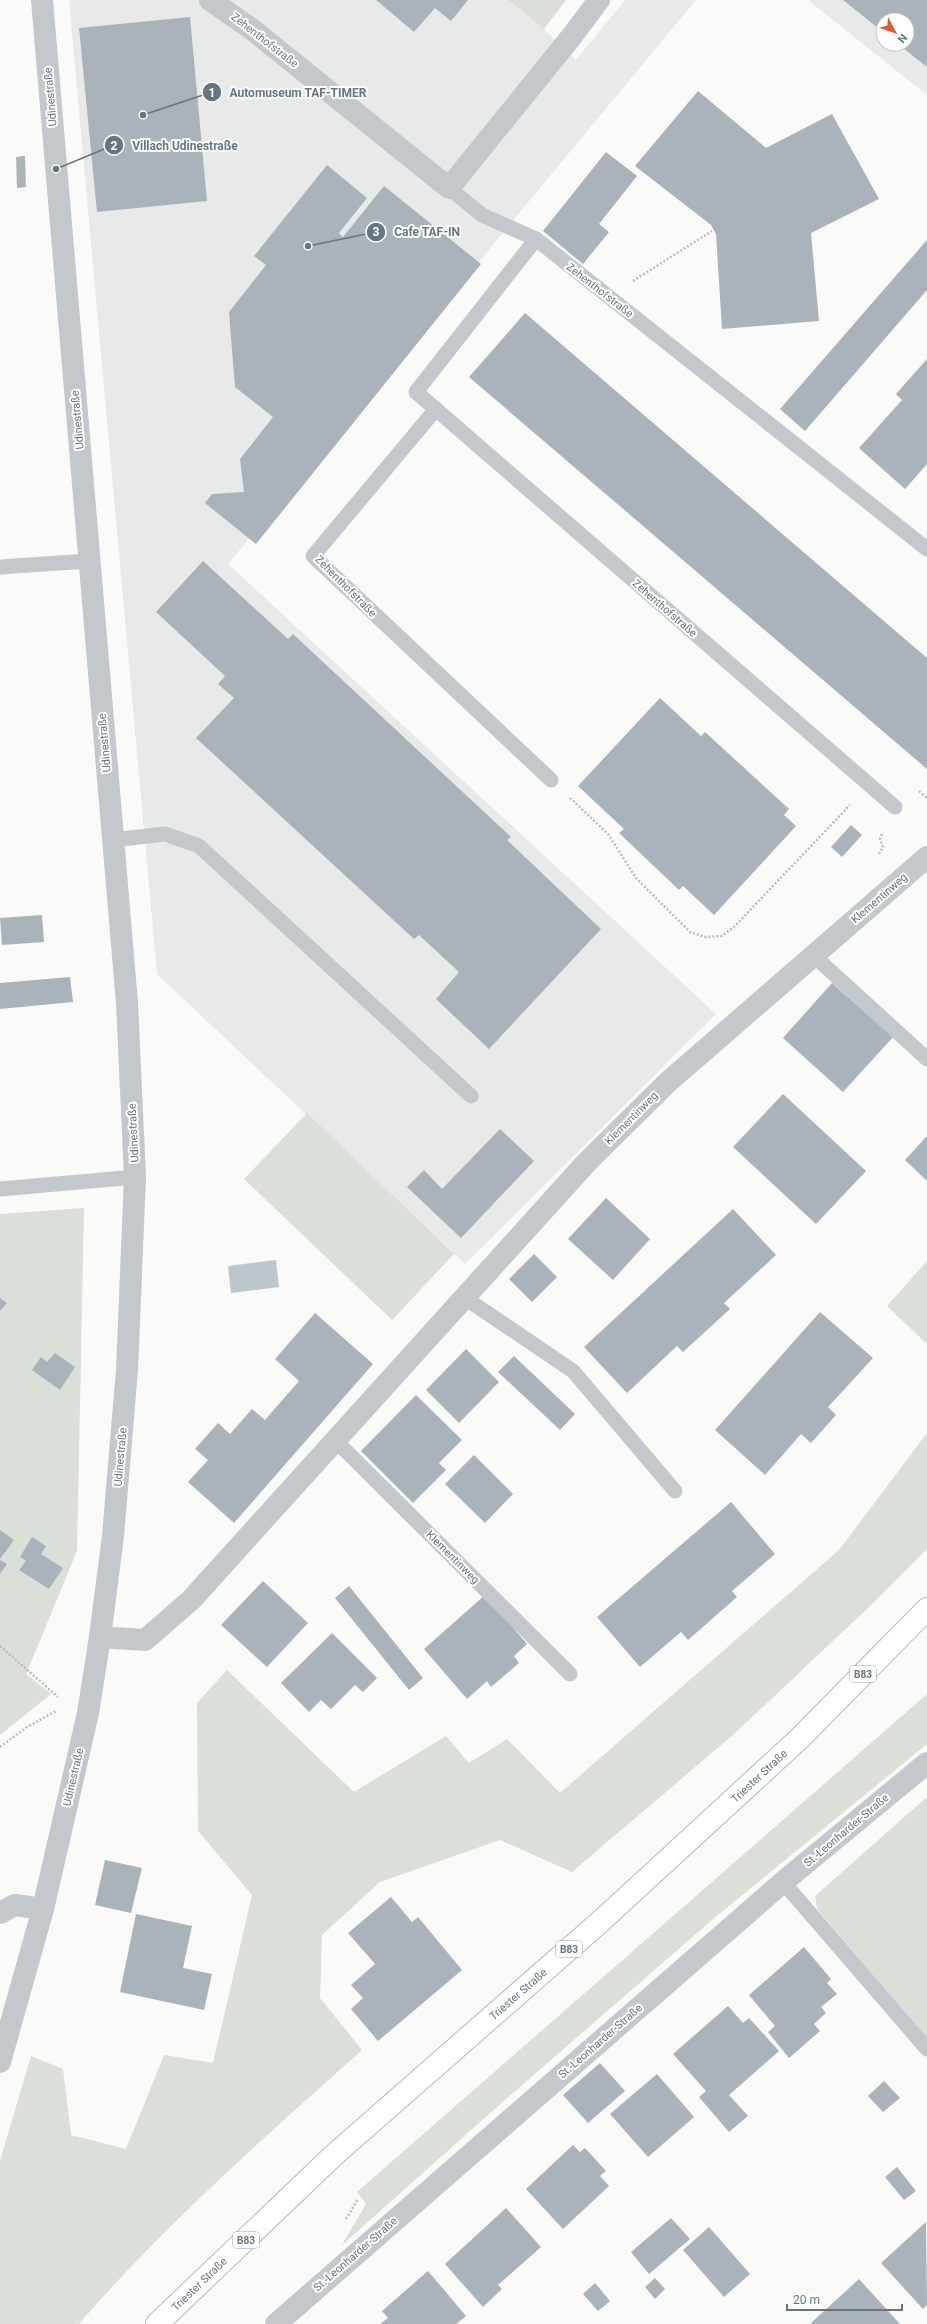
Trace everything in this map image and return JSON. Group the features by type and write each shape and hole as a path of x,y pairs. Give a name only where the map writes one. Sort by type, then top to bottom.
{"main road":[{"name":"Triester Straße","path":"157,2324 334,2155 601,1921 799,1739 927,1609"}],"street":[{"name":"Udinestraße","path":"0,2062 43,1909 88,1713 100,1636 113,1536 127,1370 135,1177 127,1003 88,561 42,0"},
{"name":"Zehenthofstraße","path":"210,0 253,30 449,188"},
{"path":"449,188 572,36 599,0"},
{"name":"Klementinweg","path":"100,1636 145,1640 191,1600 587,1162 662,1088 927,857"},
{"name":"St.-Leonharder-Straße","path":"276,2324 783,1882 927,1763"},
{"path":"0,1913 15,1905 43,1909"}],"lane":[{"name":"Zehenthofstraße","path":"449,188 482,215 536,239 927,549"},
{"name":"Zehenthofstraße","path":"536,239 416,392 895,807"},
{"name":"Zehenthofstraße","path":"436,409 313,556 551,780"},
{"path":"0,567 88,561"},
{"path":"113,840 165,834 199,846 471,1096"},
{"path":"813,955 927,1059"},
{"path":"0,1189 135,1177"},
{"path":"465,1298 573,1372 675,1490"},
{"name":"Klementinweg","path":"336,1441 570,1674"},
{"path":"783,1882 927,2049"}],"path":[{"path":"612,300 622,288 712,231"},
{"path":"551,780 608,834 636,878 690,932 705,938 722,936 734,927 803,857 869,785"},
{"path":"877,859 883,847 880,839 895,807"},
{"path":"0,1646 53,1691 61,1701"},
{"path":"0,1747 26,1726 58,1710"}],"shaded area":[{"path":"69,0 508,0 544,29 576,60 625,0 696,0 228,564 716,1014 465,1264 157,974"},
{"path":"508,0 566,0 544,29"},
{"path":"808,0 927,0 927,95"},
{"path":"307,1113 454,1254 392,1320 244,1179"},
{"path":"84,1208 77,1551 26,1674 51,1694 0,1735 0,1214"},
{"path":"276,1260 279,1287 231,1293 228,1266"},
{"path":"927,1261 927,1344 887,1306"},
{"path":"927,1433 927,1549 869,1607 734,1734 572,1872 500,1840 380,1882 322,1935 320,1998 362,2050 216,2182 146,2251 79,2324 0,2324 0,2161 31,2056 63,2069 71,2135 126,2149 164,2055 213,2063 252,1895 198,1831 197,1703 227,1670 354,1792 446,1736 469,1763 507,1739 560,1793 839,1550"},
{"path":"927,1694 927,1744 712,1920 498,2106 341,2246 366,2204 357,2192"},
{"path":"927,1797 927,2038 817,1909 815,1896"}],"building":[{"path":"376,0 468,0 451,21 435,8 414,32"},
{"path":"843,0 927,0 927,67 908,52 915,52 915,12 875,12 875,26"},
{"path":"190,17 207,201 97,212 79,28"},
{"path":"698,91 766,148 832,114 879,199 811,233 819,321 722,329 716,234 711,225 635,166"},
{"path":"606,152 637,176 599,224 609,232 583,264 543,231"},
{"path":"25,156 26,187 17,188 16,157"},
{"path":"327,165 367,198 339,233 343,237 384,186 481,264 256,544 205,503 212,494 244,492 240,459 273,417 235,387 229,312 266,265 254,256"},
{"path":"927,240 927,290 805,431 780,409"},
{"path":"525,313 927,658 927,769 469,377"},
{"path":"927,359 927,464 905,489 859,448 902,400 896,394"},
{"path":"203,561 288,639 293,634 511,837 507,840 601,929 489,1049 436,999 459,972 419,935 414,939 196,738 234,698 218,684 225,676 156,612"},
{"path":"660,698 701,736 705,732 789,809 784,815 796,826 714,915 683,886 679,890 619,833 624,829 578,786"},
{"path":"851,825 862,835 842,857 831,847"},
{"path":"42,915 44,942 2,945 0,918"},
{"path":"70,977 73,1002 0,1009 0,983"},
{"path":"832,983 893,1037 843,1092 783,1038"},
{"path":"783,1094 866,1171 816,1224 733,1147"},
{"path":"500,1129 534,1161 461,1238 407,1187 424,1170 442,1189"},
{"path":"927,1136 927,1181 905,1160"},
{"path":"606,1198 650,1239 613,1280 568,1239"},
{"path":"733,1209 776,1255 724,1303 730,1309 683,1352 677,1346 627,1393 584,1347"},
{"path":"534,1254 557,1277 532,1302 509,1279"},
{"path":"0,1298 7,1303 0,1311"},
{"path":"820,1312 873,1358 828,1407 836,1415 811,1443 801,1434 765,1475 715,1430"},
{"path":"315,1313 373,1364 234,1523 188,1482 208,1460 195,1449 218,1423 230,1434 252,1409 265,1420 299,1381 275,1359"},
{"path":"466,1349 499,1382 459,1423 426,1390"},
{"path":"55,1353 75,1367 60,1390 32,1370 41,1357 47,1362"},
{"path":"514,1356 575,1414 560,1430 498,1372"},
{"path":"416,1395 462,1440 439,1463 446,1470 413,1503 361,1451"},
{"path":"474,1455 513,1494 485,1523 445,1484"},
{"path":"731,1502 775,1554 732,1591 737,1597 688,1640 681,1632 640,1667 597,1617"},
{"path":"0,1530 14,1540 0,1559"},
{"path":"32,1537 46,1546 41,1554 63,1568 49,1589 19,1570 26,1561 20,1557"},
{"path":"0,1560 7,1564 0,1574"},
{"path":"263,1581 308,1623 267,1667 221,1625"},
{"path":"349,1586 423,1678 409,1690 335,1598"},
{"path":"485,1595 527,1644 514,1656 519,1663 491,1687 487,1681 467,1699 424,1649"},
{"path":"332,1633 377,1678 363,1692 355,1685 331,1709 321,1700 309,1712 281,1683"},
{"path":"105,1860 142,1868 131,1913 95,1905"},
{"path":"391,1897 412,1922 418,1917 462,1970 378,2041 351,2009 363,1998 351,1985 375,1964 348,1933"},
{"path":"136,1914 192,1926 183,1968 212,1974 204,2010 120,1992"},
{"path":"804,1947 831,1979 827,1983 837,1994 821,2007 826,2013 814,2024 820,2031 789,2058 768,2032 775,2026 749,1995"},
{"path":"728,2006 743,2023 749,2018 779,2051 729,2095 748,2116 729,2132 699,2097 706,2091 673,2054"},
{"path":"600,2063 625,2091 588,2123 563,2095"},
{"path":"657,2074 694,2117 648,2157 610,2114"},
{"path":"884,2081 900,2098 883,2112 868,2096"},
{"path":"573,2145 580,2152 585,2148 606,2171 600,2176 609,2186 563,2229 526,2189"},
{"path":"897,2167 916,2191 904,2200 885,2177"},
{"path":"506,2208 541,2247 498,2285 502,2289 483,2307 445,2264"},
{"path":"671,2218 690,2239 649,2274 631,2252"},
{"path":"926,2222 927,2305 923,2309 881,2263"},
{"path":"709,2227 750,2274 724,2297 683,2250"},
{"path":"428,2271 466,2316 456,2324 380,2324 388,2318 382,2311"},
{"path":"655,2278 665,2289 655,2299 645,2287"},
{"path":"859,2279 900,2324 811,2323"},
{"path":"595,2283 610,2301 598,2311 583,2294"}],"place":[{"name":"Automuseum TAF-TIMER","path":"143,115"},
{"name":"Villach Udinestraße","path":"56,169"},
{"name":"Cafe TAF-IN","path":"308,246"}]}
